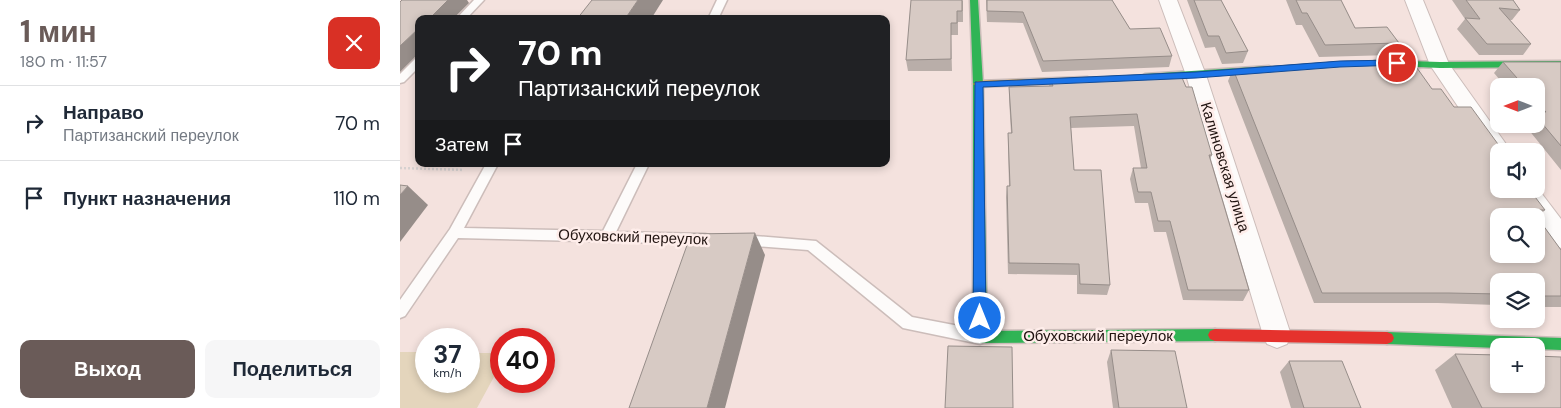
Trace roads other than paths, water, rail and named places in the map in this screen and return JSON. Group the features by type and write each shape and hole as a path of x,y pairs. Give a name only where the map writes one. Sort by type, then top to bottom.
{"street":[{"path":"974,0 978,84 980,337"},
{"name":"Калиновская улица","path":"1168,0 1196,75 1277,335"},
{"path":"1414,0 1440,65 1494,143"},
{"path":"1368,63 1440,65 1561,64"},
{"path":"1137,77 1196,75 1285,68"},
{"path":"978,84 1097,79"},
{"path":"1532,198 1561,238"},
{"name":"Обуховский переулок","path":"980,337 1277,335 1561,344"}],"lane":[{"path":"465,15 480,0"},
{"path":"715,15 722,0"},
{"path":"400,80 415,65"},
{"path":"400,312 455,233 490,167"},
{"path":"608,235 642,167"},
{"name":"Обуховский переулок","path":"455,233 698,238 811,245 908,323 980,337"},
{"path":"692,257 698,238"}]}
